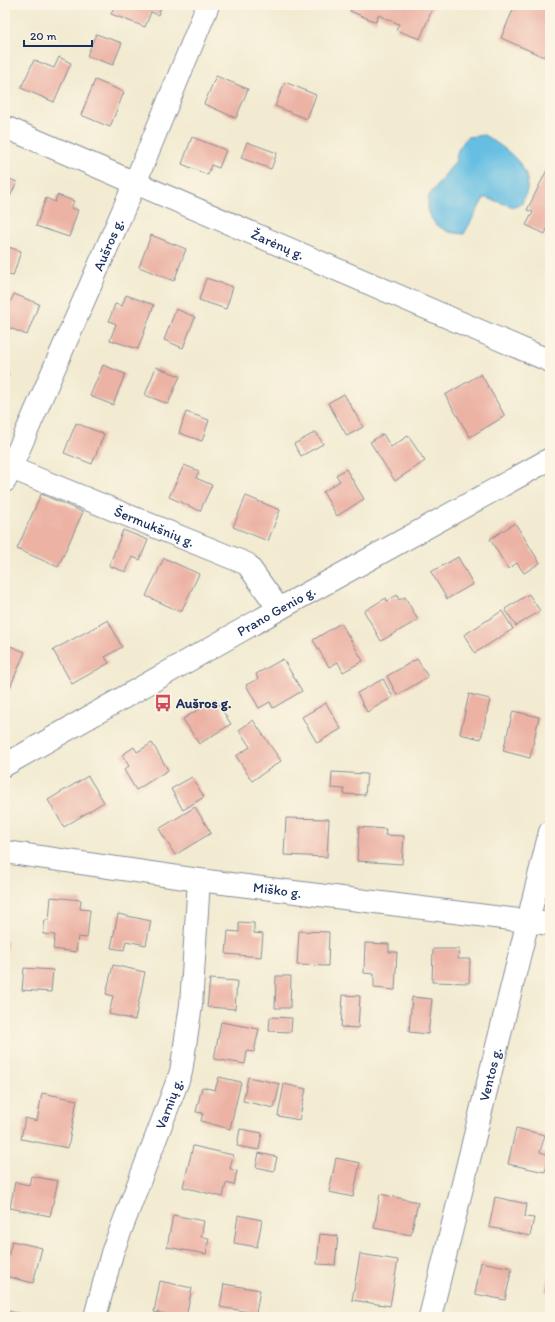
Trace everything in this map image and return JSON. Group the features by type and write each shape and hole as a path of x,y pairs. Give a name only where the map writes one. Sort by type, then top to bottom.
{"street":[{"name":"Aušros g.","path":"8,475 135,183 208,5"},
{"name":"Žarėnų g.","path":"5,127 550,361"},
{"name":"Prano Genio g.","path":"5,766 279,609 550,459"},
{"name":"Šermukšnių g.","path":"8,475 247,564 279,609"},
{"name":"Ventos g.","path":"430,1317 550,832"},
{"name":"Miško g.","path":"5,852 199,880 550,924"},
{"name":"Varnių g.","path":"95,1317 112,1253 181,1072 191,1005 199,880"}],"water":[{"path":"484,135 514,157 525,172 527,189 522,204 514,207 484,198 464,234 449,232 436,225 428,213 428,197 455,162 458,150 467,137"}],"building":[{"path":"115,5 162,5 158,15 151,12 145,27 111,14"},
{"path":"353,5 434,5 420,39 396,30 399,24 378,15 376,22 350,11"},
{"path":"515,5 519,7 520,5 550,5 550,44 544,57 501,38"},
{"path":"96,34 122,43 113,65 87,56"},
{"path":"59,57 71,63 54,102 21,88 34,60 54,68"},
{"path":"216,76 248,89 236,118 204,104"},
{"path":"95,80 124,92 110,127 81,115"},
{"path":"285,82 316,95 307,119 275,106"},
{"path":"192,137 226,150 219,168 211,165 208,175 182,164"},
{"path":"247,142 277,153 271,169 241,158"},
{"path":"550,164 550,223 545,234 526,225 533,212 527,210"},
{"path":"5,177 17,182 5,207"},
{"path":"57,195 74,201 71,208 78,210 69,237 36,226 46,198 55,202"},
{"path":"151,235 186,249 174,281 139,267"},
{"path":"5,246 21,251 13,276 5,274"},
{"path":"206,278 233,287 226,309 199,300"},
{"path":"14,294 39,304 27,335 5,326 5,306 8,307"},
{"path":"126,295 154,305 138,349 110,340 116,324 109,321 115,304 122,306"},
{"path":"176,309 195,317 183,348 164,340"},
{"path":"103,365 125,374 113,405 90,396"},
{"path":"156,367 180,376 168,404 145,395"},
{"path":"5,373 9,374 5,385"},
{"path":"481,374 505,416 470,437 445,395"},
{"path":"344,394 363,427 347,436 328,403"},
{"path":"186,412 209,420 202,441 179,433"},
{"path":"76,423 104,434 92,464 64,453"},
{"path":"316,432 323,444 301,456 294,444"},
{"path":"383,434 391,447 408,436 425,461 395,481 370,442"},
{"path":"184,465 199,471 196,478 212,485 200,511 169,497"},
{"path":"346,469 364,499 337,516 323,492 340,481 336,475"},
{"path":"41,494 83,512 58,567 17,549"},
{"path":"246,496 280,510 268,541 233,527"},
{"path":"515,523 540,563 524,573 517,563 508,569 490,539"},
{"path":"123,530 148,540 140,560 132,557 126,572 109,566"},
{"path":"458,557 473,584 447,599 431,572"},
{"path":"164,558 199,574 181,612 146,596"},
{"path":"529,594 540,611 516,626 505,609"},
{"path":"397,595 399,600 405,597 418,620 381,641 364,611 386,598 387,601"},
{"path":"502,611 513,629 475,653 464,635"},
{"path":"108,620 122,647 105,657 109,663 72,684 53,650"},
{"path":"341,623 363,661 343,672 338,662 329,667 313,640"},
{"path":"5,644 25,652 6,697 5,697"},
{"path":"283,659 302,691 273,708 270,702 259,708 246,685 258,679 256,674"},
{"path":"417,659 428,677 397,695 387,676"},
{"path":"383,679 393,697 367,712 357,693"},
{"path":"469,694 490,699 481,739 460,734"},
{"path":"215,699 231,724 199,744 183,719"},
{"path":"326,703 341,729 317,743 302,717"},
{"path":"513,711 539,717 530,758 503,751"},
{"path":"253,720 281,761 252,781 236,756 250,747 239,730"},
{"path":"152,743 168,770 136,790 124,770 129,766 122,755 134,747 137,752"},
{"path":"332,772 367,774 365,795 344,794 344,789 331,788"},
{"path":"88,776 104,802 64,827 48,800"},
{"path":"192,777 204,797 183,810 171,789"},
{"path":"195,807 211,833 175,855 159,829"},
{"path":"286,818 329,819 327,857 284,855"},
{"path":"359,827 386,829 385,835 404,836 402,864 357,861"},
{"path":"51,897 81,900 80,909 90,910 87,938 78,937 76,952 53,949 55,935 43,934 45,920 49,920"},
{"path":"118,914 151,921 146,945 126,941 124,950 111,948"},
{"path":"239,922 254,923 254,933 263,934 261,957 226,954 228,931 239,932"},
{"path":"299,931 329,932 328,966 297,965"},
{"path":"5,941 7,941 6,954 5,954"},
{"path":"365,943 389,944 389,952 397,952 395,990 374,988 374,974 364,973"},
{"path":"433,949 459,949 458,959 470,959 469,983 432,982"},
{"path":"113,965 145,972 135,1020 109,1014 113,996 106,994"},
{"path":"24,968 53,970 51,992 22,990"},
{"path":"276,976 291,976 290,1008 275,1008"},
{"path":"210,979 237,981 235,1009 207,1007"},
{"path":"343,995 360,996 358,1028 341,1027"},
{"path":"412,997 432,999 428,1034 409,1032"},
{"path":"270,1017 292,1018 291,1032 269,1031"},
{"path":"221,1022 259,1029 254,1052 247,1051 245,1064 214,1059"},
{"path":"219,1077 241,1082 230,1129 201,1121 203,1113 196,1112 202,1087 215,1090"},
{"path":"248,1077 280,1084 274,1108 243,1101"},
{"path":"284,1084 306,1089 299,1120 278,1116"},
{"path":"42,1093 77,1100 68,1148 21,1139 25,1118 37,1121"},
{"path":"516,1128 545,1135 540,1152 549,1155 545,1172 508,1164"},
{"path":"240,1129 262,1133 259,1150 237,1146"},
{"path":"5,1133 8,1134 6,1144 5,1144"},
{"path":"193,1146 233,1155 230,1169 237,1171 234,1185 226,1183 223,1197 183,1187"},
{"path":"259,1153 277,1157 274,1171 256,1167"},
{"path":"336,1158 360,1163 353,1197 329,1192"},
{"path":"31,1176 58,1181 50,1216 10,1208 15,1182 29,1185"},
{"path":"380,1194 418,1202 411,1235 374,1228"},
{"path":"495,1197 527,1204 525,1217 534,1218 530,1236 489,1227"},
{"path":"173,1215 204,1221 201,1237 209,1238 206,1254 167,1247"},
{"path":"238,1215 262,1220 257,1247 234,1243"},
{"path":"320,1234 338,1236 335,1265 317,1264"},
{"path":"12,1241 42,1248 33,1283 5,1276 5,1257 8,1258"},
{"path":"360,1254 398,1260 390,1306 352,1300"},
{"path":"481,1262 512,1268 505,1300 475,1294"},
{"path":"550,1275 550,1293 545,1291"},
{"path":"160,1281 192,1288 186,1317 154,1312"},
{"path":"224,1284 260,1290 256,1313 220,1307"},
{"path":"5,1311 23,1314 23,1317 5,1317"}],"place":[{"name":"Aušros g.","path":"163,703"}]}
